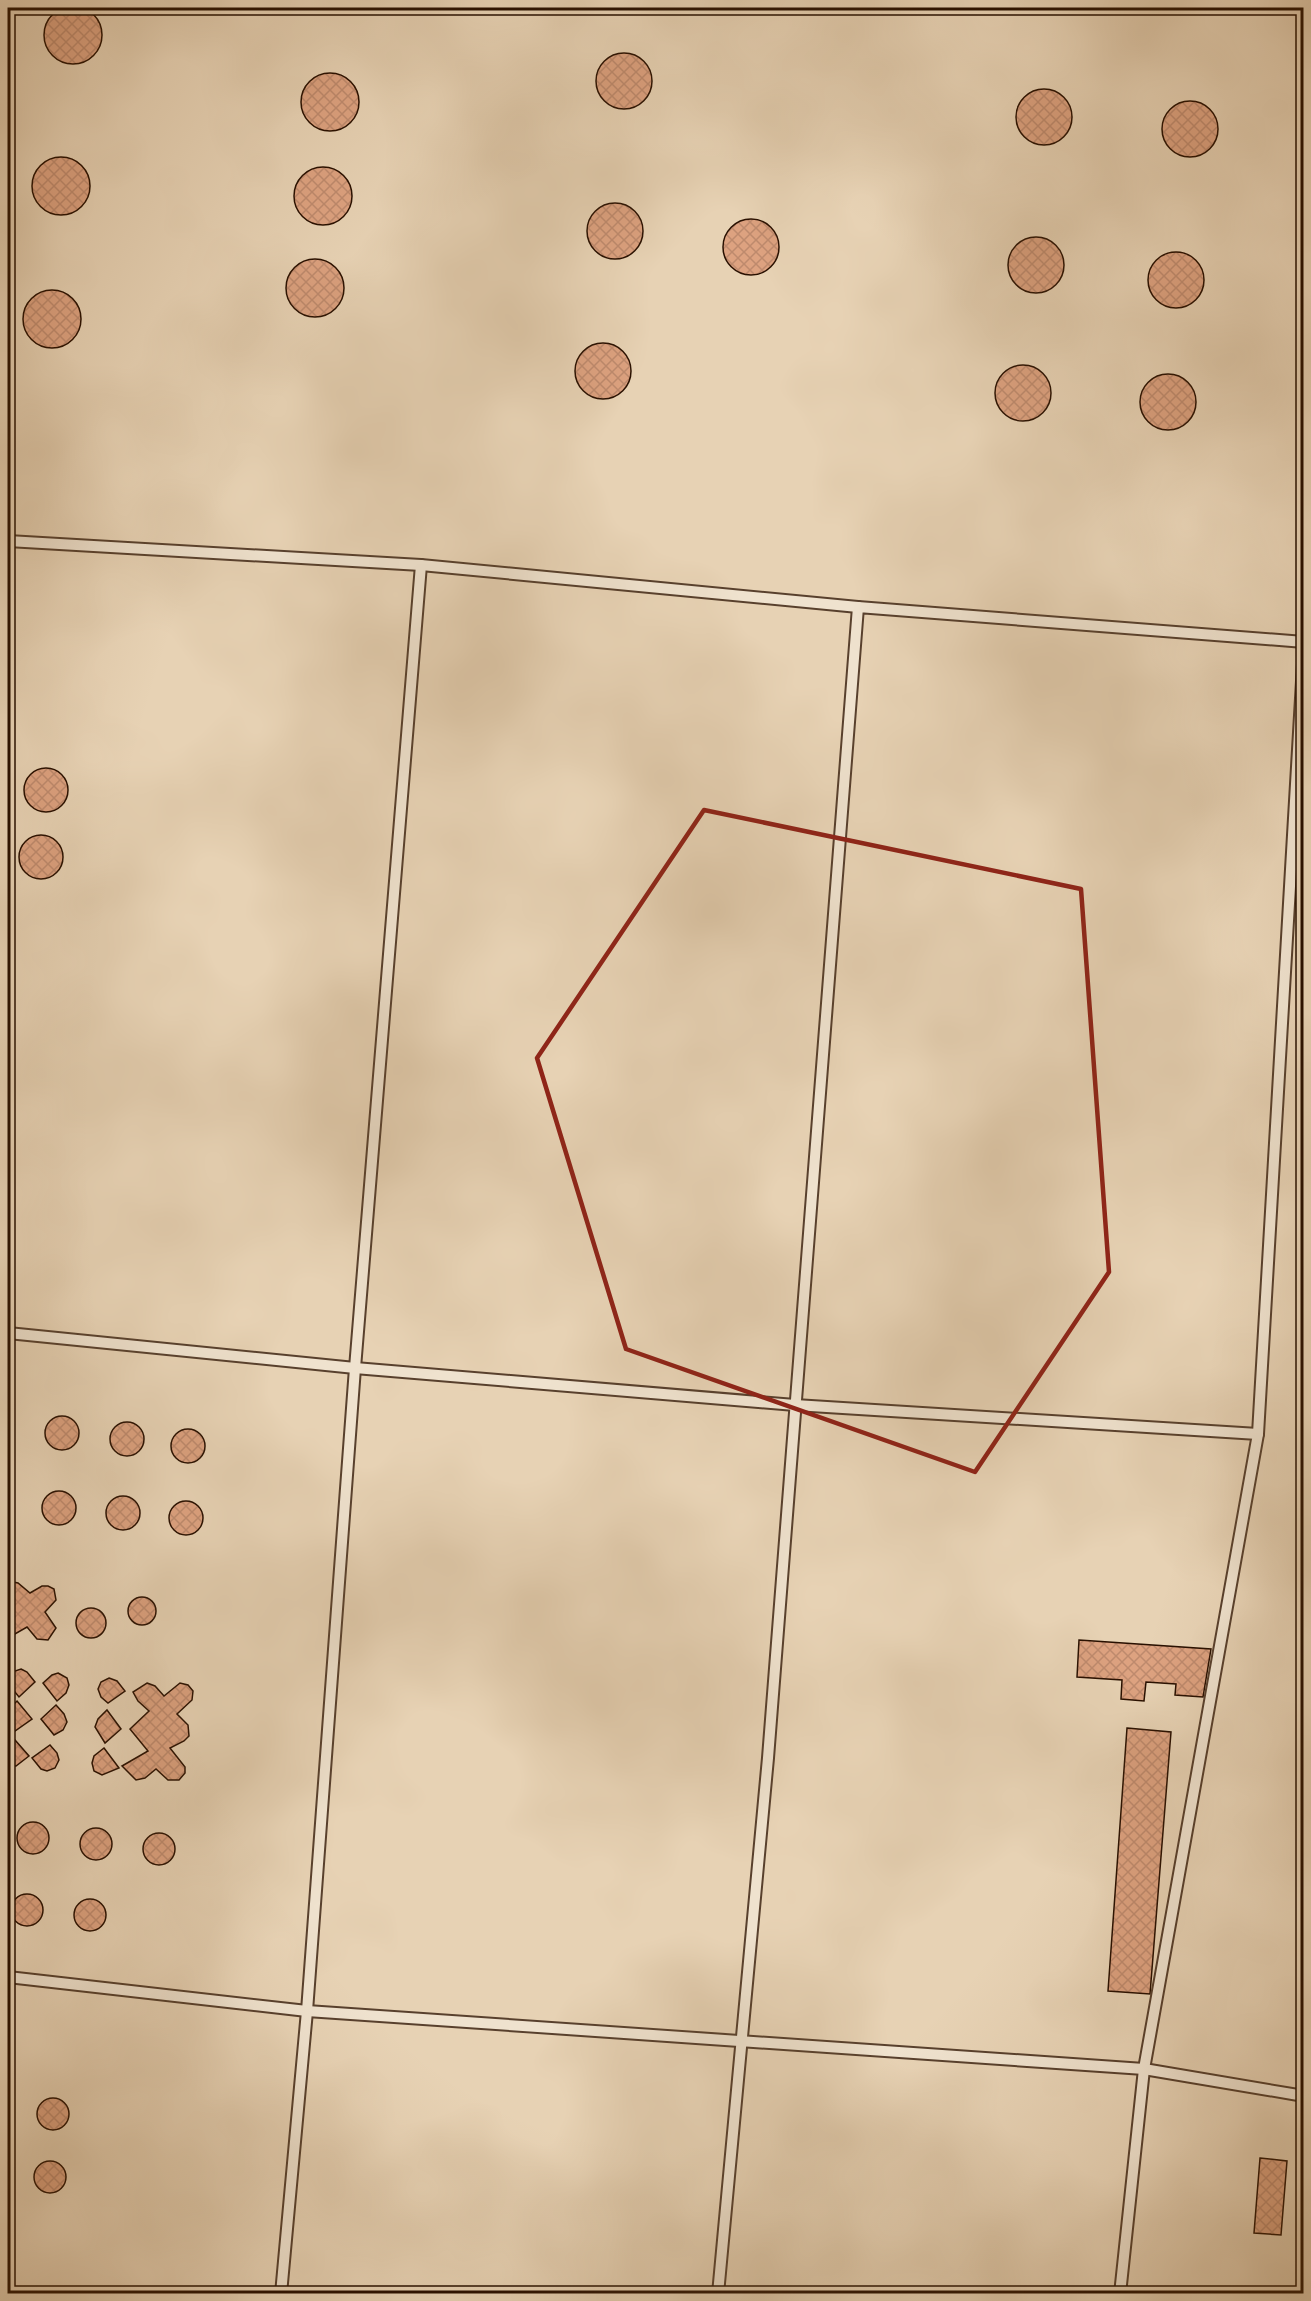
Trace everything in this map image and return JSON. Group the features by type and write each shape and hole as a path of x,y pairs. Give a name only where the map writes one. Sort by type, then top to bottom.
{"lane":[{"path":"8,541 421,565 858,607 1304,642"},
{"path":"281,2294 307,2011 354,1368 421,565"},
{"path":"718,2294 768,1758 858,607"},
{"path":"1120,2294 1144,2069 1258,1434 1304,647"},
{"path":"8,1333 354,1368 795,1405 1258,1434"},
{"path":"8,1977 307,2011 1144,2069 1304,2096"}],"highlighted area":[{"path":"704,810 1081,889 1109,1272 975,1472 626,1349 537,1058"}],"building":[{"path":"67,6 79,6 94,14 102,29 102,41 94,56 79,64 67,64 52,56 44,41 44,29 52,14"},
{"path":"618,53 630,53 644,61 652,75 650,92 644,101 630,109 618,109 601,97 596,87 596,75 608,58"},
{"path":"324,73 336,73 351,81 359,96 359,108 351,123 336,131 324,131 309,123 301,108 301,96 309,81"},
{"path":"1038,89 1050,89 1064,97 1072,111 1070,128 1064,137 1050,145 1038,145 1021,133 1016,123 1016,111 1028,94"},
{"path":"1184,101 1196,101 1210,109 1218,123 1216,140 1210,149 1196,157 1184,157 1167,145 1162,135 1162,123 1174,106"},
{"path":"55,157 67,157 82,165 90,180 90,192 82,207 67,215 55,215 40,207 32,192 32,180 40,165"},
{"path":"317,167 329,167 344,175 352,190 352,202 344,217 329,225 317,225 302,217 294,202 294,190 302,175"},
{"path":"609,203 621,203 635,211 643,225 641,242 635,251 621,259 609,259 592,247 587,237 587,225 599,208"},
{"path":"745,219 757,219 771,227 779,241 777,258 771,267 757,275 745,275 728,263 723,253 723,241 735,224"},
{"path":"1030,237 1042,237 1056,245 1064,259 1062,276 1056,285 1042,293 1030,293 1013,281 1008,271 1008,259 1020,242"},
{"path":"1170,252 1182,252 1196,260 1204,274 1202,291 1196,300 1182,308 1170,308 1153,296 1148,286 1148,274 1160,257"},
{"path":"309,259 321,259 336,267 344,282 344,294 336,309 321,317 309,317 294,309 286,294 286,282 294,267"},
{"path":"46,290 58,290 73,298 81,313 81,325 73,340 58,348 46,348 31,340 23,325 23,313 31,298"},
{"path":"597,343 609,343 623,351 631,365 629,382 623,391 609,399 597,399 580,387 575,377 575,365 587,348"},
{"path":"1017,365 1029,365 1043,373 1051,387 1049,404 1043,413 1029,421 1017,421 1000,409 995,399 995,387 1007,370"},
{"path":"1162,374 1174,374 1188,382 1196,396 1194,413 1188,422 1174,430 1162,430 1145,418 1140,408 1140,396 1152,379"},
{"path":"46,768 55,769 62,774 67,781 67,799 62,806 55,811 46,812 37,811 30,806 25,799 24,790 25,781 30,774 37,769"},
{"path":"41,835 50,836 57,841 62,848 62,866 57,873 50,878 41,879 32,878 25,873 20,866 19,857 20,848 25,841 32,836"},
{"path":"62,1416 74,1421 79,1433 74,1445 62,1450 50,1445 45,1433 50,1421"},
{"path":"127,1422 139,1427 144,1439 139,1451 127,1456 115,1451 110,1439 115,1427"},
{"path":"188,1429 200,1434 205,1446 200,1458 188,1463 176,1458 171,1446 176,1434"},
{"path":"59,1491 71,1496 76,1508 71,1520 59,1525 47,1520 42,1508 47,1496"},
{"path":"123,1496 135,1501 140,1513 135,1525 123,1530 111,1525 106,1513 111,1501"},
{"path":"186,1501 198,1506 203,1518 198,1530 186,1535 174,1530 169,1518 174,1506"},
{"path":"8,1581 18,1583 30,1593 42,1586 54,1589 56,1600 45,1612 56,1628 48,1640 37,1639 27,1627 8,1638"},
{"path":"142,1597 152,1601 156,1611 152,1621 142,1625 132,1621 128,1611 132,1601"},
{"path":"91,1608 101,1613 106,1623 101,1633 91,1638 81,1633 76,1623 81,1613"},
{"path":"1079,1640 1211,1649 1203,1697 1175,1695 1176,1684 1146,1682 1144,1701 1121,1699 1122,1680 1077,1677"},
{"path":"21,1669 27,1672 35,1682 19,1697 10,1686 9,1680 12,1672"},
{"path":"58,1673 67,1678 69,1685 66,1693 57,1701 43,1683"},
{"path":"109,1678 117,1681 125,1691 108,1703 101,1697 98,1689 101,1682"},
{"path":"147,1683 155,1686 164,1696 180,1683 188,1685 193,1691 192,1700 177,1714 188,1725 189,1736 170,1748 185,1767 185,1773 179,1780 168,1780 156,1769 145,1778 136,1780 122,1766 148,1751 130,1729 149,1711 138,1701 133,1692"},
{"path":"17,1701 32,1719 15,1731 8,1724 8,1710"},
{"path":"56,1705 64,1714 67,1722 63,1730 54,1735 41,1719"},
{"path":"107,1710 121,1729 105,1743 95,1727 98,1719"},
{"path":"1127,1728 1171,1732 1150,1994 1108,1991"},
{"path":"8,1732 29,1756 16,1766 8,1766"},
{"path":"50,1745 57,1753 59,1760 55,1768 47,1771 41,1769 32,1758"},
{"path":"104,1748 119,1768 102,1775 94,1771 92,1763 94,1756"},
{"path":"33,1822 44,1827 49,1838 44,1849 33,1854 22,1849 17,1838 22,1827"},
{"path":"96,1828 107,1833 112,1844 107,1855 96,1860 85,1855 80,1844 85,1833"},
{"path":"159,1833 170,1838 175,1849 170,1860 159,1865 148,1860 143,1849 148,1838"},
{"path":"27,1894 38,1899 43,1910 38,1921 27,1926 16,1921 11,1910 16,1899"},
{"path":"90,1899 101,1904 106,1915 101,1926 90,1931 79,1926 74,1915 79,1904"},
{"path":"53,2098 64,2103 69,2114 64,2125 53,2130 42,2125 37,2114 42,2103"},
{"path":"1260,2158 1287,2161 1281,2235 1254,2233"},
{"path":"50,2161 61,2166 66,2177 61,2188 50,2193 39,2188 34,2177 39,2166"}]}
